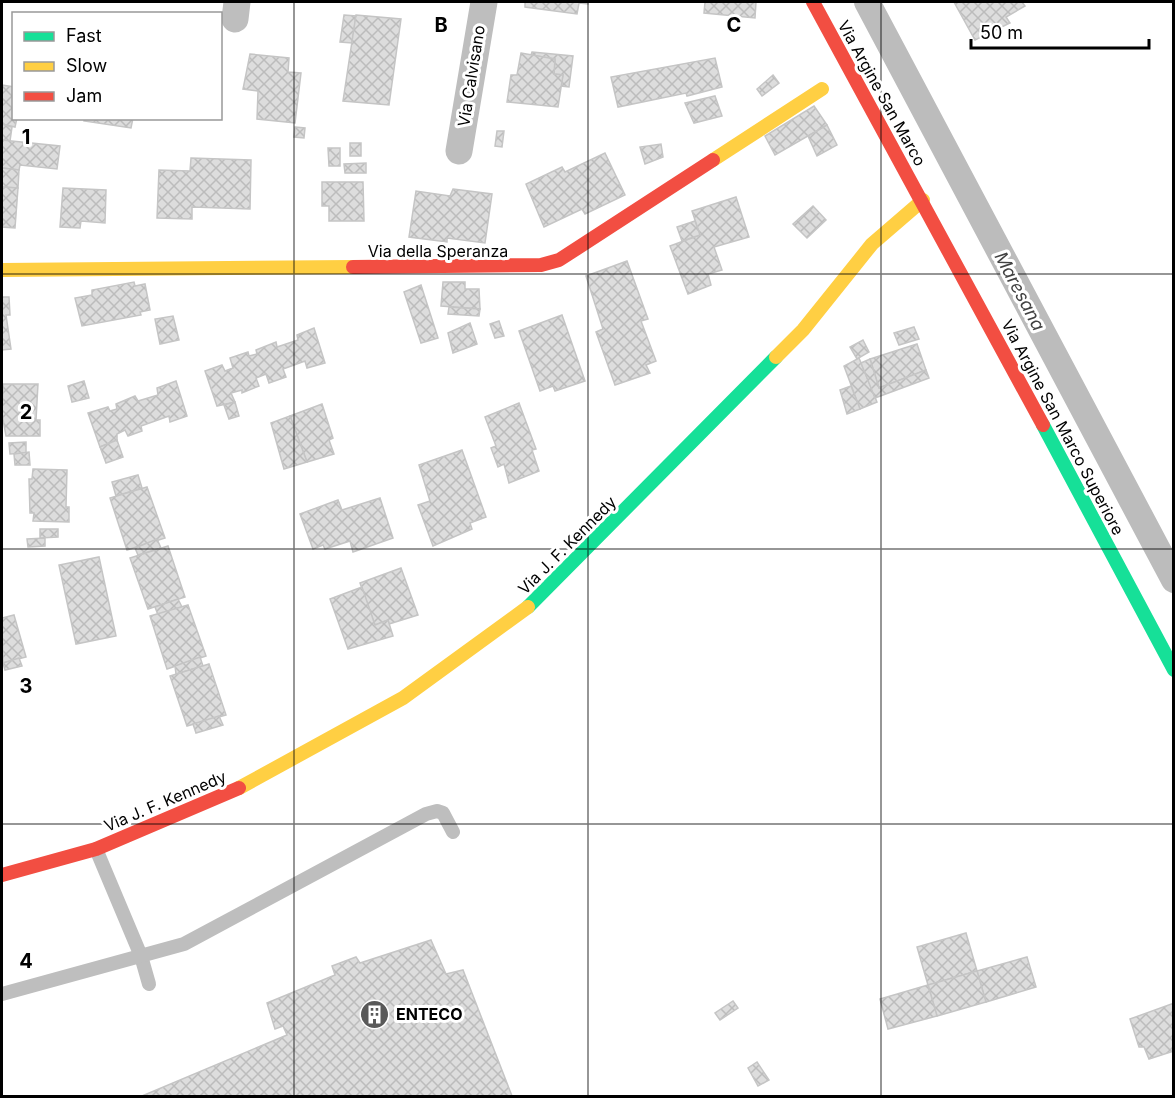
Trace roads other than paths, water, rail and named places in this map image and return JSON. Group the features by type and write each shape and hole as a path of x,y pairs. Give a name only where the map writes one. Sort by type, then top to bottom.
{"street":[{"name":"Via Calvisano","path":"459,151 483,2"},
{"name":"Via Argine San Marco","path":"813,2 923,200"},
{"name":"Via della Speranza","path":"2,270 541,266 559,260 572,252 822,89"},
{"name":"Via Argine San Marco Superiore","path":"923,200 1173,670"},
{"name":"Via J. F. Kennedy","path":"2,875 96,849 234,791 403,698 536,602 804,330 872,244 923,200"}],"lane":[{"path":"2,994 184,944 437,810 443,813 453,832"},
{"name":"Via J. F. Kennedy","path":"96,849 141,957 149,984"}],"waterway":[{"name":"Maresana","path":"867,2 1174,580"}],"place":[{"name":"ENTECO","path":"375,1014"}]}
